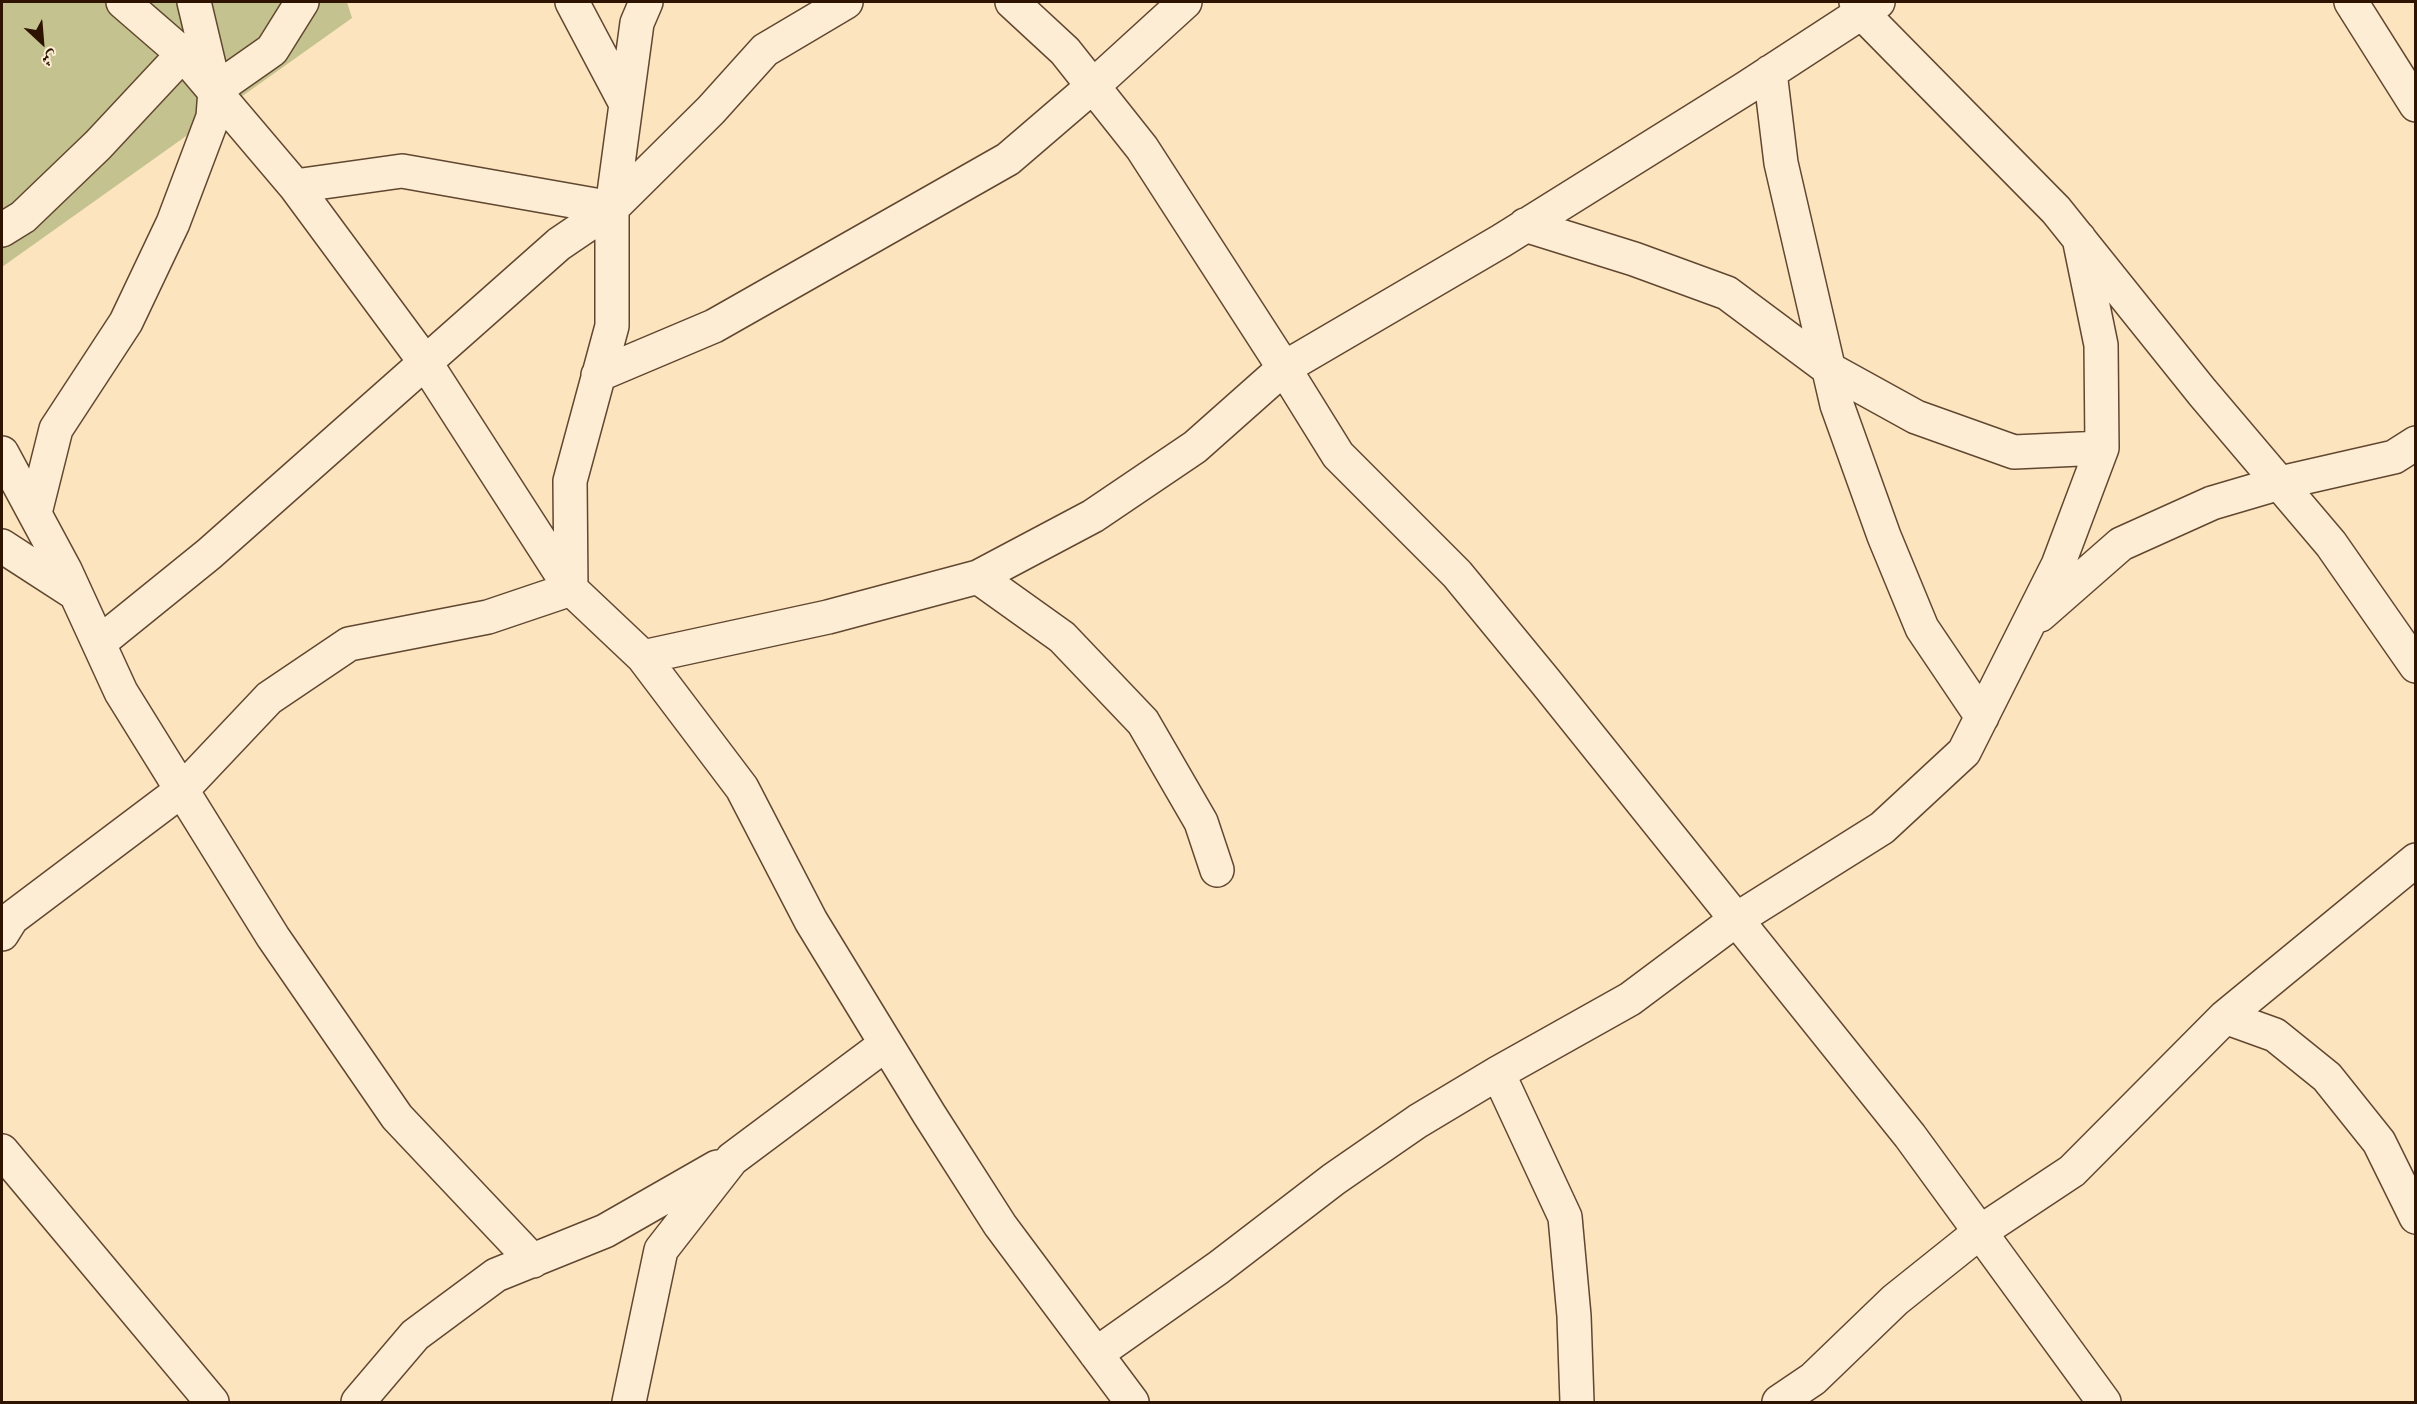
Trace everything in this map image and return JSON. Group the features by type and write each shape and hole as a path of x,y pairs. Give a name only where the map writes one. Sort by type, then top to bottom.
{"street":[{"path":"123,2 183,54 295,186 425,362 571,589 643,657 742,788 811,921 1000,1225 1132,1402"},
{"path":"35,513 56,429 126,322 173,224 213,117 215,90 194,2"},
{"path":"215,90 273,50 302,2"},
{"path":"572,2 626,104"},
{"path":"571,589 570,481 612,326 612,208 637,23 646,2"},
{"path":"99,642 208,554 559,244 612,208 711,110 765,50 846,2"},
{"path":"1012,2 1065,51 1142,148 1338,455 1457,574 1737,919 1910,1136 2103,1402"},
{"path":"598,375 714,326 1008,159 1185,2"},
{"path":"2351,2 2415,105"},
{"path":"643,657 828,617 978,577 1092,516 1195,447 1284,368 1525,225 1770,72 1865,5 2056,210 2202,392 2331,544 2415,666"},
{"path":"2,230 23,217 98,145 183,54"},
{"path":"1770,72 1781,163 1841,416 1884,536 1922,628 1982,717"},
{"path":"295,186 402,171 612,208"},
{"path":"1525,225 1634,259 1727,293 1829,369 1916,417 2014,452 2102,448"},
{"path":"1096,1354 1218,1268 1334,1179 1418,1121 1630,999 1737,919 1882,828 1964,752 2058,565 2102,448 2101,345 2079,238"},
{"path":"2028,626 2121,544 2212,503 2280,483 2394,457 2415,443"},
{"path":"2,453 77,596 121,692 273,937 397,1117 532,1261"},
{"path":"2,546 77,596"},
{"path":"978,577 1062,637 1143,722 1201,822 1217,870"},
{"path":"5,926 182,790 269,698 349,644 488,617 571,589"},
{"path":"1779,1402 1813,1379 1895,1300 1980,1232 2072,1172 2225,1017 2415,861"},
{"path":"2225,1017 2275,1035 2327,1077 2379,1142 2415,1217"},
{"path":"358,1402 415,1335 496,1275 605,1231 732,1159 886,1044"},
{"path":"1498,1073 1565,1217 1574,1316 1577,1402"},
{"path":"2,1151 212,1402"},
{"path":"629,1402 661,1250 732,1159"}],"shaded area":[{"path":"2,2 347,2 352,18 2,267"}]}
